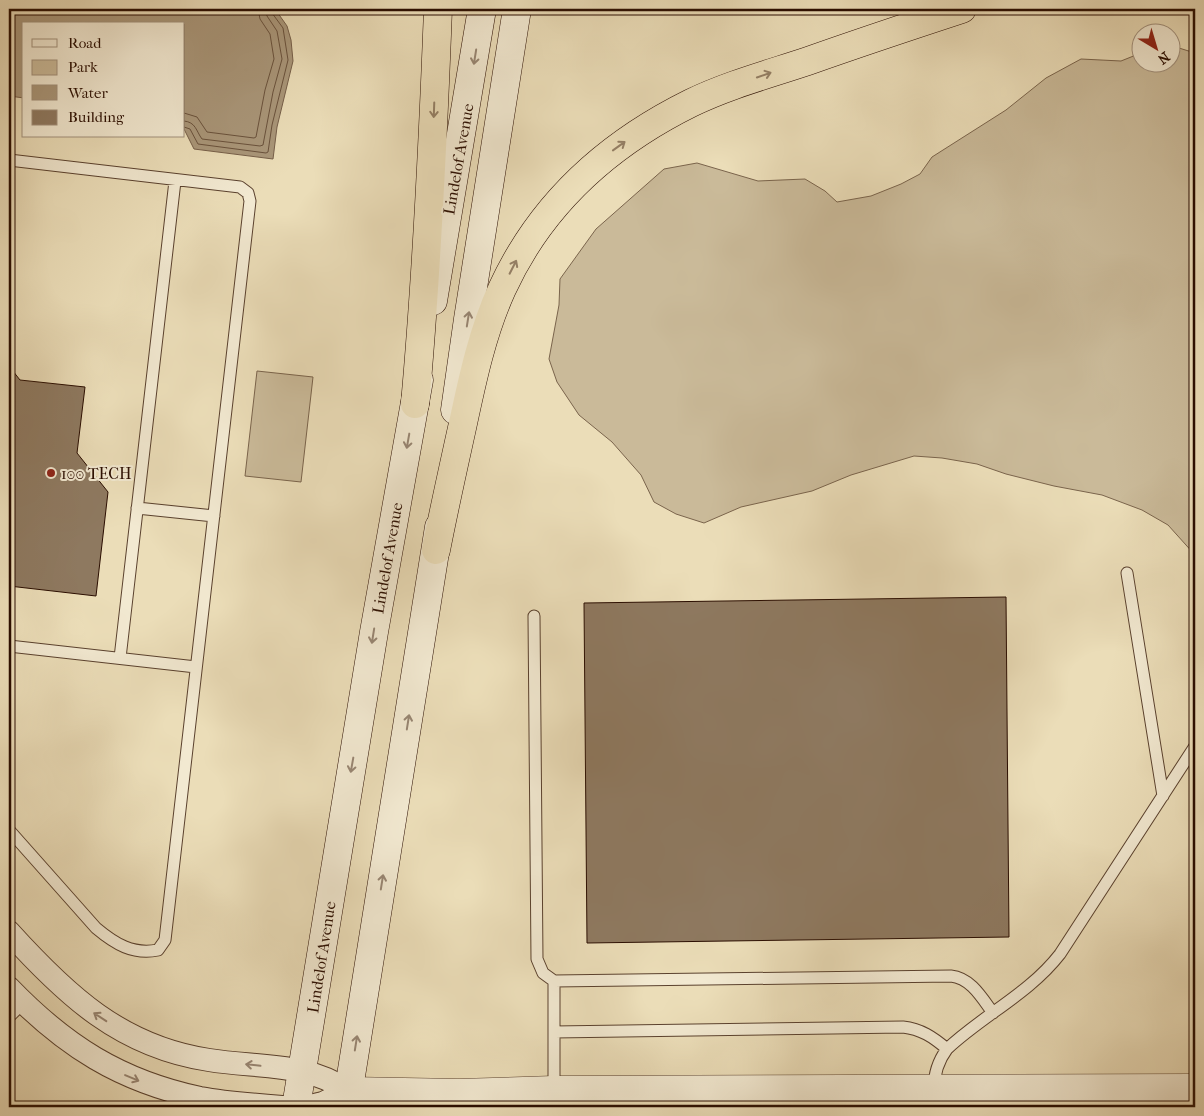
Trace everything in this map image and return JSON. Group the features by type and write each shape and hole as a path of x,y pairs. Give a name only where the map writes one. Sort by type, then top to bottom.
{"highway":[{"path":"414,404 424,303 430,207 438,9"},
{"path":"436,550 468,398 483,338 502,290 518,257 564,195 604,156 628,139 692,103 731,87 962,9"}],"main road":[{"name":"Lindelof Avenue","path":"296,1107 376,623 482,9"},
{"name":"Lindelof Avenue","path":"347,1099 436,550 468,320 517,9"},
{"path":"347,1099 458,1100 554,1090 934,1089 1028,1098 1195,1088"}],"street":[{"path":"9,932 63,988 84,1006 121,1030 148,1043 208,1060 302,1070 326,1077 347,1099"},
{"path":"13,1002 103,1064 133,1079 167,1090 202,1098 284,1107"},
{"path":"306,1107 347,1099"}],"lane":[{"path":"9,160 240,187 248,192 250,201 165,940 158,950 147,952 129,949 107,937 96,928 9,830"},
{"path":"120,658 175,180"},
{"path":"137,508 214,516"},
{"path":"1127,573 1163,796"},
{"path":"534,616 537,959 543,973 554,981 951,976 958,977 969,984 993,1013"},
{"path":"9,646 196,667"},
{"path":"934,1089 938,1064 947,1049 1033,983 1060,954 1195,746"},
{"path":"554,981 554,1090"},
{"path":"554,1032 903,1027 920,1031 947,1049"}],"green space":[{"path":"1182,49 1195,53 1195,555 1168,525 1142,510 1102,495 1054,486 1006,474 977,464 942,458 914,456 851,475 812,491 741,507 704,523 676,514 654,502 641,475 612,442 579,415 557,382 549,359 559,305 560,279 596,229 664,169 697,163 758,181 805,179 825,191 837,202 871,196 920,174 932,157 1006,110 1046,78 1081,59 1121,61 1132,57 1132,72 1182,72"},
{"path":"257,371 313,377 301,482 245,476"}],"water":[{"path":"9,9 275,9 287,26 291,40 293,61 277,127 273,159 194,149 185,131 185,22 22,22 22,98 9,96"}],"building":[{"name":"100 TECH","path":"9,366 20,380 85,387 77,453 108,492 96,596 9,586"},
{"path":"1006,597 1009,937 587,943 584,603"}],"place":[{"name":"100 TECH","path":"51,473"}]}
